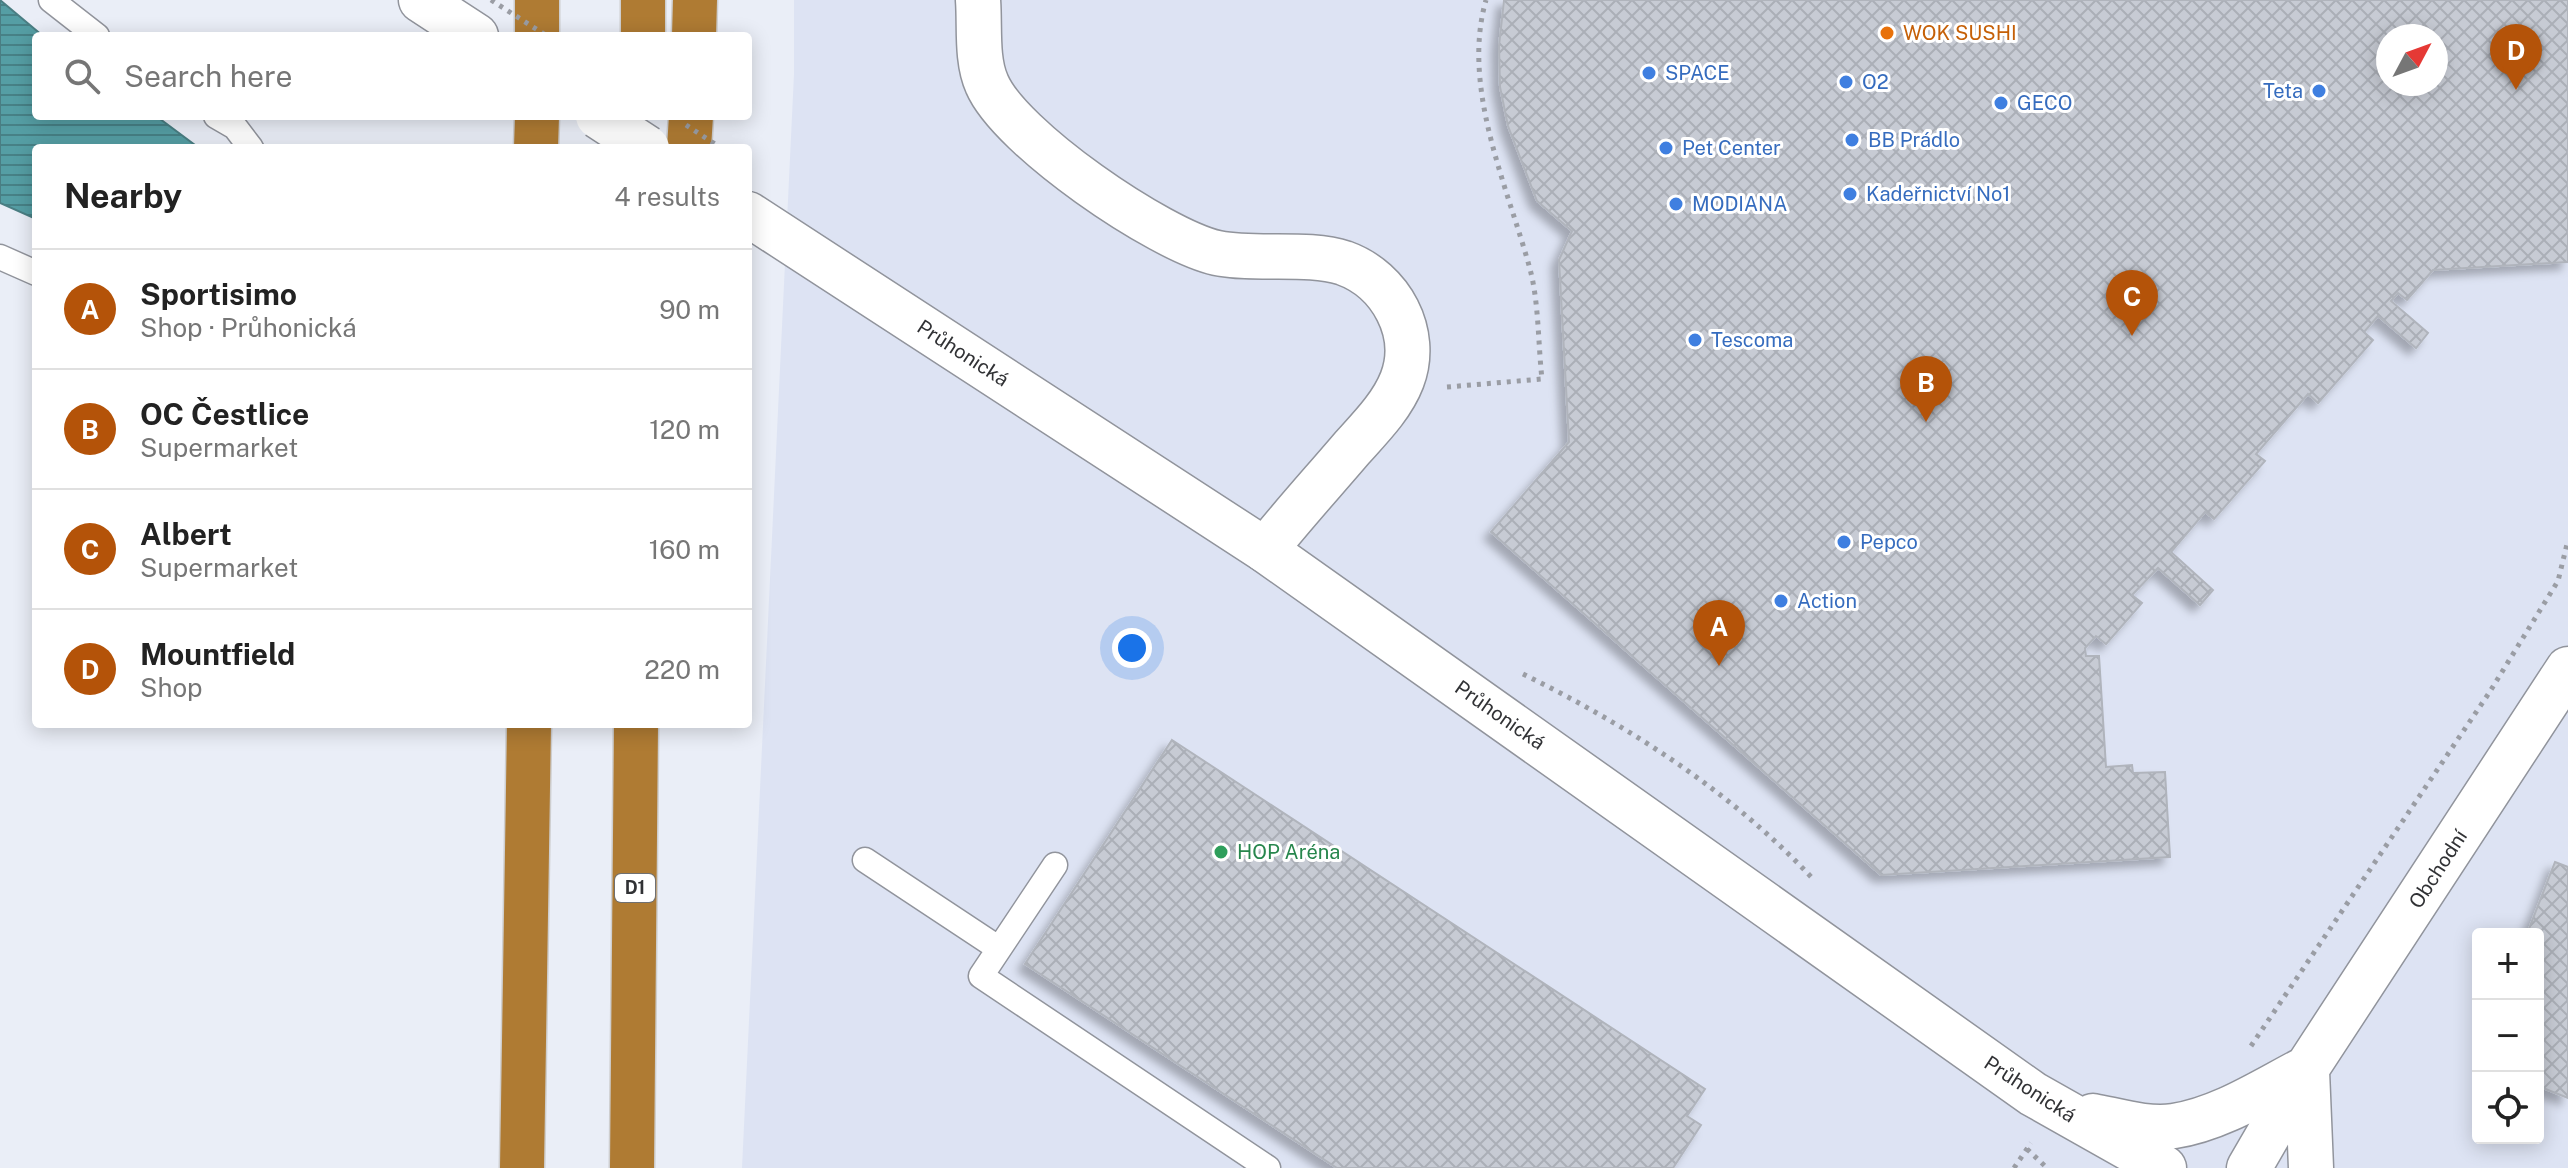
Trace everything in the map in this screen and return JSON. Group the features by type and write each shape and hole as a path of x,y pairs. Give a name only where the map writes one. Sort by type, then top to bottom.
{"highway":[{"path":"537,0 537,32"},
{"path":"643,0 643,32"},
{"path":"694,32 695,0"},
{"path":"536,144 537,120"},
{"path":"642,120 644,144"},
{"path":"522,1168 529,728"},
{"name":"D1","path":"632,1168 636,728"}],"street":[{"path":"421,0 470,32"},
{"path":"978,0 982,69 998,107 1029,137 1082,177 1161,231 1198,248 1259,258 1341,262 1373,281 1397,308 1407,353 1395,395 1265,550"},
{"path":"604,120 638,144"},
{"name":"Průhonická","path":"752,217 1265,550 2056,1109 2164,1168"},
{"name":"Obchodní","path":"2249,1168 2307,1068 2568,669"},
{"path":"2307,1068 2305,1102 2311,1168"},
{"name":"Obchodní","path":"2056,1109 2142,1126 2173,1127 2232,1106 2307,1068"},
{"path":"2056,1109 2095,1168"}],"lane":[{"path":"51,0 92,32"},
{"path":"223,120 235,127 248,144"},
{"path":"0,257 32,271"},
{"path":"865,860 998,948"},
{"path":"1055,865 981,976 1268,1168"}],"path":[{"path":"491,0 541,32"},
{"path":"1444,387 1542,379 1531,272 1489,141 1477,30 1486,0"},
{"path":"688,129 714,144"},
{"path":"2242,1059 2489,693 2558,581 2568,540"},
{"path":"1522,674 1603,714 1732,805 1770,833 1824,891"},
{"path":"2027,1149 2047,1168"}],"shaded area":[{"path":"794,0 2568,0 2568,1168 742,1168 794,74"}],"water":[{"path":"0,0 38,32 32,32 32,120 161,120 194,144 32,144 32,217 0,203"}],"building":[{"path":"1504,0 2568,0 2568,262 2433,270 2407,300 2398,293 2391,301 2428,333 2416,348 2378,316 2364,332 2373,340 2318,403 2308,394 2256,454 2265,461 2214,519 2205,512 2171,552 2213,590 2200,605 2158,568 2132,595 2142,603 2106,644 2096,636 2085,648 2086,656 2099,656 2106,767 2132,765 2133,773 2165,772 2170,857 1881,875 1491,532 1569,442 1559,260 1572,231 1537,201 1508,126 1500,87 1499,46"},
{"name":"HOP Aréna","path":"1172,740 1705,1089 1687,1116 1701,1125 1673,1168 1337,1168 1025,964"},
{"path":"2555,862 2568,867 2568,1098 2544,1088 2544,928 2529,928"}],"place":[{"name":"WOK SUSHI","path":"1887,33"},
{"name":"SPACE","path":"1649,73"},
{"name":"O2","path":"1846,82"},
{"name":"Mountfield","path":"2516,90"},
{"name":"Teta","path":"2319,91"},
{"name":"GECO","path":"2001,103"},
{"name":"BB Prádlo","path":"1852,140"},
{"name":"Pet Center","path":"1666,148"},
{"name":"Kadeřnictví No1","path":"1850,194"},
{"name":"MODIANA","path":"1676,204"},
{"name":"Albert","path":"2132,336"},
{"name":"Tescoma","path":"1695,340"},
{"name":"OC Čestlice","path":"1926,422"},
{"name":"Pepco","path":"1844,542"},
{"name":"Action","path":"1781,601"},
{"name":"Sportisimo","path":"1719,666"},
{"name":"HOP Aréna","path":"1221,852"}]}
